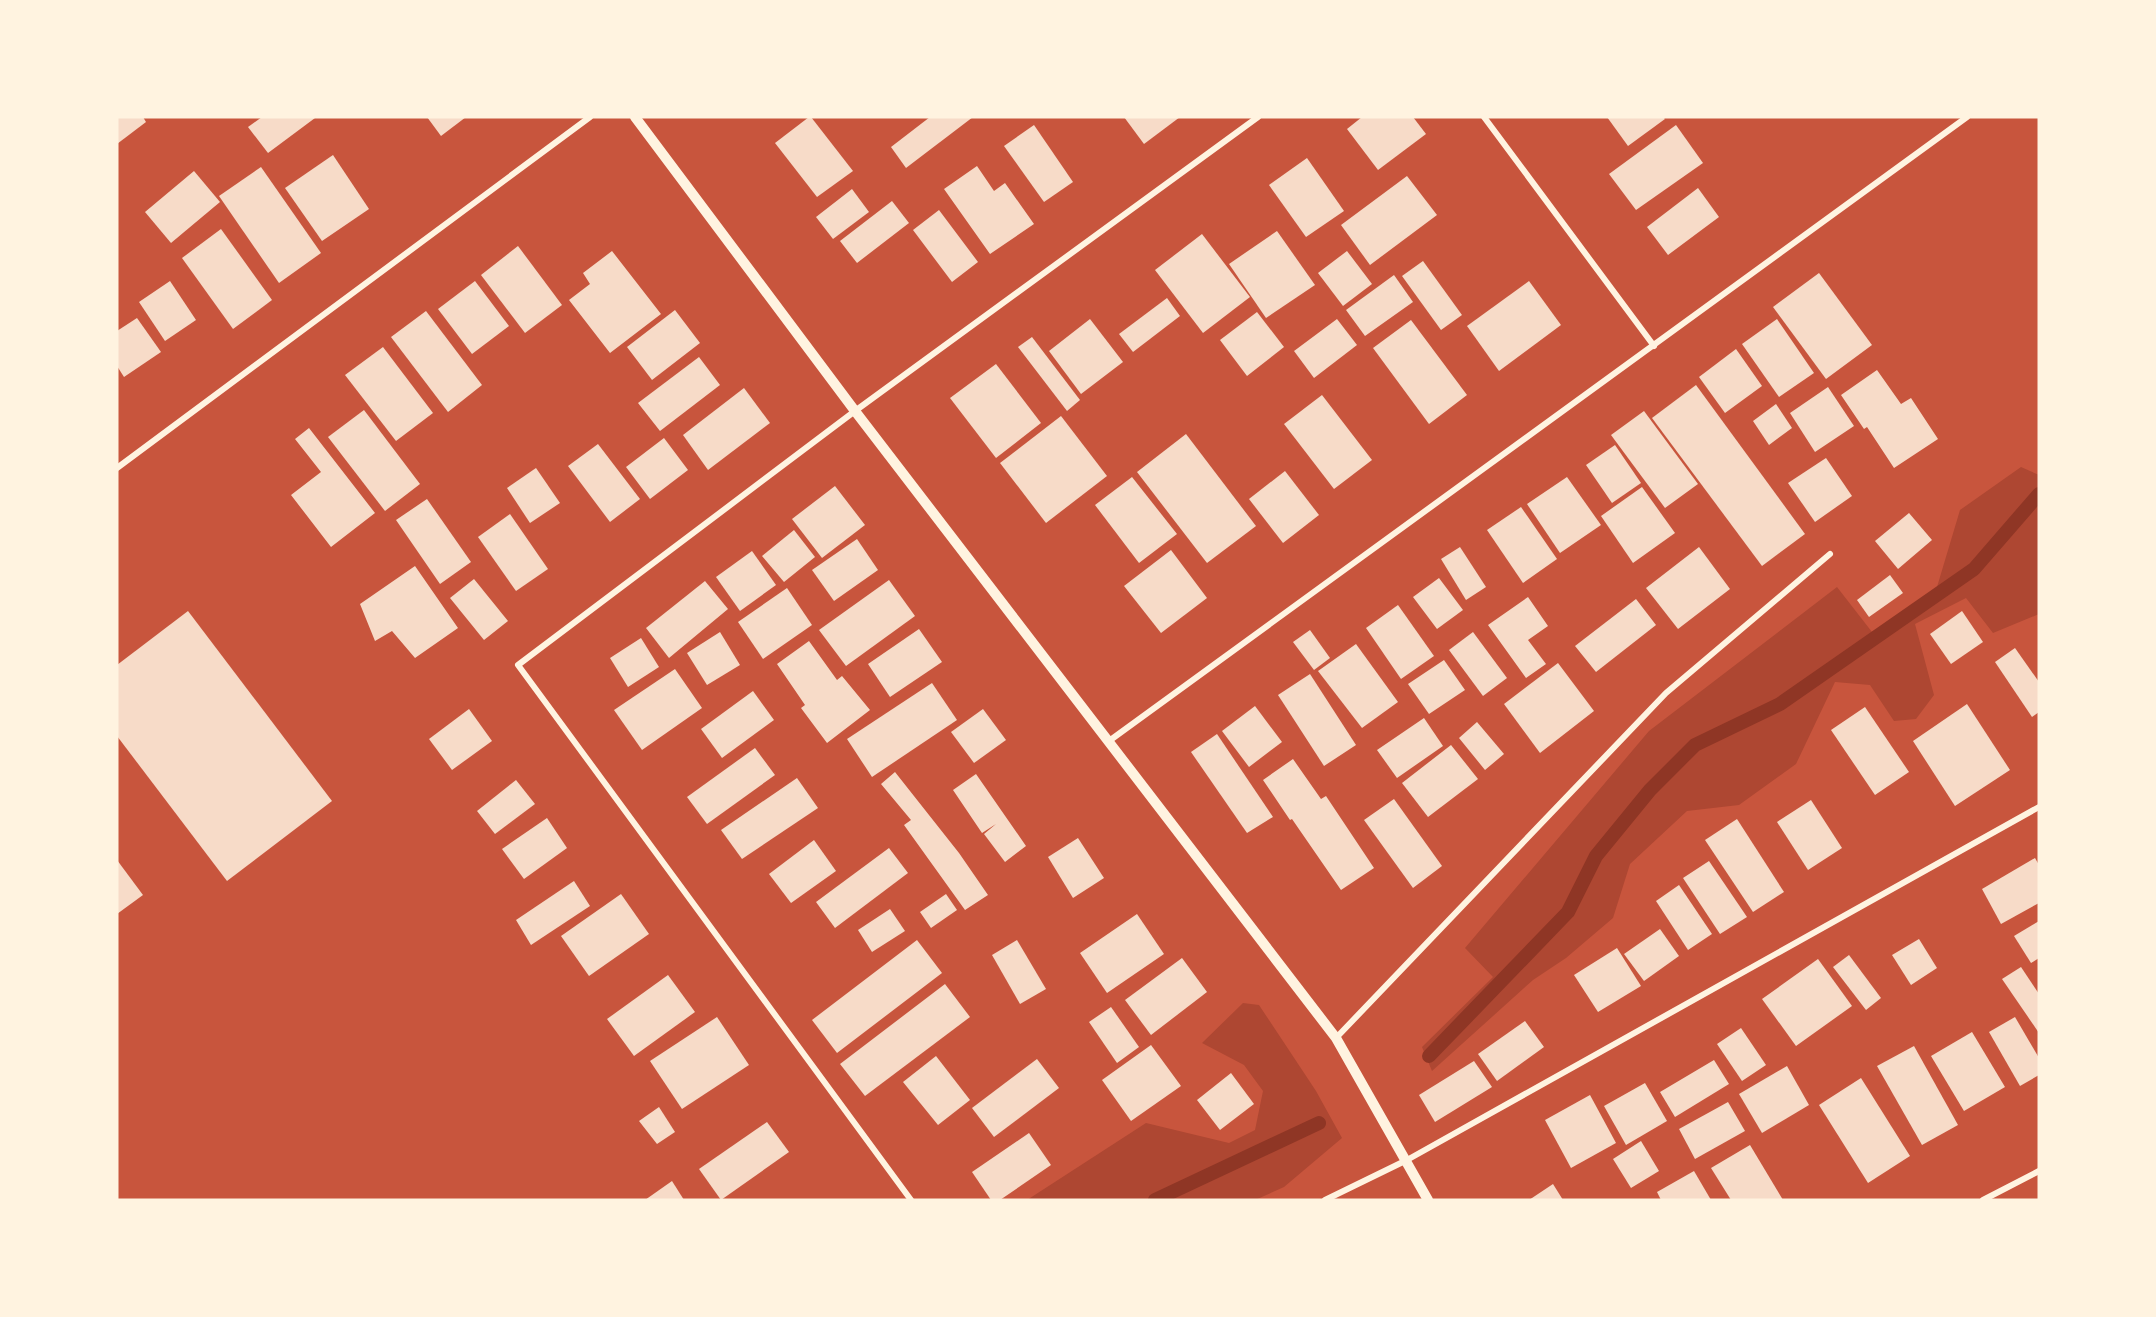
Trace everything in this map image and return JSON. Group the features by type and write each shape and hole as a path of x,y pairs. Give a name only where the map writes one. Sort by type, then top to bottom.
{"street":[{"path":"117,468 590,117"},
{"path":"635,117 855,411 1336,1038 1428,1200"},
{"path":"911,1200 518,665 855,411 1258,117"},
{"path":"1484,117 1654,346"},
{"path":"1109,741 1967,117"},
{"path":"1336,1038 1666,693 1830,554"},
{"path":"1325,1200 1407,1160 2039,807"},
{"path":"1983,1200 2039,1171"}],"shaded area":[{"path":"2021,467 2039,475 2039,614 1993,633 1966,598 1915,624 1934,695 1916,719 1894,721 1870,685 1835,682 1796,764 1739,805 1687,811 1630,864 1613,918 1566,958 1533,980 1432,1071 1422,1047 1493,977 1465,948 1649,731 1837,587 1872,632 1934,597 1960,510"},
{"path":"1243,1003 1259,1005 1316,1091 1342,1138 1284,1187 1255,1200 1027,1200 1146,1123 1229,1143 1255,1130 1263,1091 1244,1065 1202,1043"}],"building":[{"path":"117,117 143,117 146,122 117,144"},
{"path":"262,117 315,118 268,153 248,127"},
{"path":"427,117 466,117 441,136"},
{"path":"809,117 853,171 817,197 775,143"},
{"path":"930,117 973,117 906,168 891,147"},
{"path":"1124,117 1180,117 1144,144"},
{"path":"1362,117 1413,117 1426,134 1378,170 1347,129"},
{"path":"1607,117 1663,117 1665,119 1628,146"},
{"path":"1034,125 1073,182 1044,202 1004,146"},
{"path":"1676,125 1703,163 1636,210 1609,174"},
{"path":"333,155 369,209 322,241 285,188"},
{"path":"1307,158 1344,211 1306,237 1269,185"},
{"path":"977,166 994,191 1005,183 1034,224 990,254 944,189"},
{"path":"261,167 321,253 279,283 219,196"},
{"path":"194,171 220,202 171,243 145,212"},
{"path":"1407,176 1437,215 1370,265 1341,225"},
{"path":"1698,188 1719,217 1668,255 1647,227"},
{"path":"852,189 869,212 833,239 816,217"},
{"path":"892,201 909,223 857,263 840,241"},
{"path":"939,210 978,262 952,282 913,230"},
{"path":"221,229 272,300 233,329 182,258"},
{"path":"1277,231 1315,285 1266,318 1229,264"},
{"path":"1202,234 1250,297 1203,333 1155,270"},
{"path":"518,246 562,305 525,333 481,275"},
{"path":"612,251 661,314 610,353 569,300 590,284 583,273"},
{"path":"1347,251 1372,284 1343,306 1318,273"},
{"path":"1423,261 1462,315 1441,330 1402,276"},
{"path":"1819,273 1872,345 1826,379 1773,307"},
{"path":"1394,275 1413,302 1365,336 1346,310"},
{"path":"170,281 196,320 165,341 139,302"},
{"path":"475,281 509,326 472,354 438,309"},
{"path":"1529,281 1561,325 1499,371 1467,326"},
{"path":"1167,298 1180,316 1133,352 1119,334"},
{"path":"675,310 700,343 652,380 627,347"},
{"path":"426,311 482,385 448,412 391,337"},
{"path":"1257,312 1284,347 1247,376 1220,340"},
{"path":"137,318 161,352 124,377 117,366 117,331"},
{"path":"1090,319 1123,362 1081,394 1049,351"},
{"path":"1337,319 1357,345 1314,378 1294,351"},
{"path":"1777,319 1814,373 1779,397 1742,344"},
{"path":"1411,320 1467,395 1429,424 1373,348"},
{"path":"1032,337 1080,400 1067,411 1018,347"},
{"path":"383,347 433,413 396,441 345,375"},
{"path":"1736,349 1762,386 1725,413 1699,377"},
{"path":"699,357 720,385 660,431 638,403"},
{"path":"996,364 1041,423 996,458 950,398"},
{"path":"1877,370 1901,404 1911,398 1938,439 1894,468 1867,427 1864,429 1841,395"},
{"path":"1696,385 1805,534 1762,566 1652,418"},
{"path":"1828,387 1854,426 1815,452 1790,413"},
{"path":"744,388 770,423 708,470 683,435"},
{"path":"1322,395 1372,460 1334,489 1284,424"},
{"path":"1776,404 1792,428 1769,445 1753,421"},
{"path":"364,410 420,484 385,511 328,437"},
{"path":"1644,411 1698,484 1665,508 1611,435"},
{"path":"1061,416 1107,476 1046,523 1000,463"},
{"path":"309,428 375,513 331,547 291,495 321,472 295,439"},
{"path":"1186,434 1256,526 1207,563 1137,472"},
{"path":"664,438 688,470 650,499 626,467"},
{"path":"598,444 640,499 610,522 568,466"},
{"path":"1615,445 1641,483 1612,503 1586,465"},
{"path":"1826,458 1852,496 1815,522 1788,483"},
{"path":"536,468 560,503 530,523 507,488"},
{"path":"1285,471 1319,515 1283,543 1249,499"},
{"path":"1132,477 1177,534 1139,563 1095,505"},
{"path":"1567,477 1601,525 1560,553 1527,504"},
{"path":"835,486 865,525 822,558 792,519"},
{"path":"1642,487 1675,533 1633,563 1601,516"},
{"path":"427,499 471,562 440,584 396,520"},
{"path":"1521,507 1557,559 1523,583 1487,530"},
{"path":"1909,513 1932,540 1898,569 1875,541"},
{"path":"510,514 548,569 516,591 478,537"},
{"path":"794,530 815,557 784,582 762,556"},
{"path":"857,539 878,570 834,601 812,570"},
{"path":"1460,547 1486,587 1466,600 1441,559"},
{"path":"1699,547 1730,589 1678,629 1646,588"},
{"path":"1171,550 1207,598 1161,633 1124,586"},
{"path":"752,551 776,585 740,611 716,577"},
{"path":"415,566 458,628 415,658 392,631 375,641 360,604"},
{"path":"1890,575 1903,593 1869,617 1857,600"},
{"path":"1439,578 1463,610 1437,629 1413,597"},
{"path":"474,579 508,621 484,640 450,598"},
{"path":"889,580 915,616 846,666 819,630"},
{"path":"705,581 728,609 669,658 646,628"},
{"path":"787,588 812,625 763,659 738,622"},
{"path":"1528,597 1548,626 1528,640 1546,664 1526,678 1488,625"},
{"path":"1636,599 1656,625 1596,672 1575,646"},
{"path":"1398,605 1434,656 1401,679 1366,628"},
{"path":"188,611 332,801 227,881 117,736 117,665"},
{"path":"1962,611 1983,642 1951,664 1930,634"},
{"path":"919,629 942,662 890,697 868,664"},
{"path":"1310,630 1330,658 1314,670 1293,642"},
{"path":"720,632 740,665 707,685 687,653"},
{"path":"1473,632 1507,678 1483,696 1449,650"},
{"path":"641,638 659,667 628,687 610,658"},
{"path":"809,641 837,680 842,676 870,710 827,743 801,708 805,705 777,664"},
{"path":"1356,644 1398,702 1362,728 1318,671"},
{"path":"2015,648 2039,682 2039,712 2032,717 1995,662"},
{"path":"1444,660 1465,690 1429,714 1408,684"},
{"path":"1558,663 1594,711 1540,753 1504,704"},
{"path":"675,669 702,708 642,750 614,710"},
{"path":"1310,674 1356,745 1324,766 1278,695"},
{"path":"932,683 957,720 872,777 847,739"},
{"path":"753,691 774,720 722,758 701,729"},
{"path":"1967,704 2010,770 1955,806 1913,741"},
{"path":"1255,706 1282,742 1249,767 1222,731"},
{"path":"1865,707 1909,772 1875,795 1831,730"},
{"path":"469,709 492,741 452,770 429,739"},
{"path":"983,709 1006,740 974,763 951,732"},
{"path":"1424,718 1443,746 1397,778 1377,750"},
{"path":"1477,722 1504,754 1485,770 1459,738"},
{"path":"1217,734 1273,817 1247,833 1191,752"},
{"path":"1451,745 1478,779 1428,817 1402,783"},
{"path":"755,748 775,775 707,824 687,797"},
{"path":"1293,759 1321,799 1326,796 1374,868 1341,890 1263,780"},
{"path":"895,772 959,853 988,895 965,910 904,825 911,820 881,784"},
{"path":"976,774 1026,846 1005,862 984,834 996,824 982,833 953,790"},
{"path":"797,778 818,808 742,859 721,830"},
{"path":"516,780 535,804 495,834 477,811"},
{"path":"1394,799 1442,866 1413,888 1364,820"},
{"path":"1811,800 1842,848 1808,870 1777,822"},
{"path":"547,818 567,848 524,879 502,849"},
{"path":"1737,819 1784,892 1753,912 1705,840"},
{"path":"1078,838 1104,878 1073,898 1048,857"},
{"path":"814,840 836,871 791,903 769,874"},
{"path":"889,848 908,873 835,928 816,902"},
{"path":"2035,858 2039,865 2039,903 2001,924 1982,889"},
{"path":"117,860 143,895 117,914"},
{"path":"1709,861 1747,917 1720,934 1683,878"},
{"path":"574,881 590,906 531,945 516,920"},
{"path":"1679,885 1712,934 1688,950 1656,901"},
{"path":"621,894 649,934 589,976 561,936"},
{"path":"946,894 957,910 931,928 920,912"},
{"path":"890,909 905,931 872,952 858,930"},
{"path":"1137,914 1164,954 1107,993 1080,953"},
{"path":"2039,921 2039,958 2031,963 2014,936"},
{"path":"1660,929 1679,956 1644,981 1624,954"},
{"path":"1919,939 1937,968 1911,985 1892,955"},
{"path":"917,940 942,973 837,1053 812,1020"},
{"path":"1017,940 1046,989 1020,1004 992,955"},
{"path":"1617,948 1641,986 1598,1012 1574,975"},
{"path":"1849,955 1881,998 1866,1010 1833,967"},
{"path":"1182,958 1207,992 1151,1035 1125,1000"},
{"path":"1818,959 1852,1006 1796,1046 1762,999"},
{"path":"2021,967 2039,994 2039,1033 2002,979"},
{"path":"668,975 695,1012 634,1056 607,1019"},
{"path":"945,984 970,1017 865,1096 840,1064"},
{"path":"1111,1007 1139,1047 1117,1063 1089,1022"},
{"path":"717,1017 749,1065 682,1109 650,1061"},
{"path":"2015,1017 2039,1058 2039,1075 2020,1086 1989,1032"},
{"path":"1525,1021 1544,1047 1497,1081 1478,1054"},
{"path":"1741,1028 1766,1065 1742,1081 1717,1044"},
{"path":"1972,1032 2005,1087 1964,1111 1931,1056"},
{"path":"1151,1045 1181,1086 1131,1121 1102,1080"},
{"path":"1914,1046 1958,1125 1922,1145 1877,1066"},
{"path":"936,1056 970,1100 938,1125 903,1082"},
{"path":"1037,1059 1059,1088 994,1137 972,1108"},
{"path":"1714,1060 1729,1084 1675,1117 1660,1092"},
{"path":"1474,1061 1492,1087 1435,1122 1419,1095"},
{"path":"1787,1066 1809,1105 1762,1133 1739,1094"},
{"path":"1231,1073 1254,1104 1220,1130 1197,1100"},
{"path":"1861,1078 1910,1156 1868,1183 1819,1105"},
{"path":"1645,1083 1667,1121 1626,1145 1604,1106"},
{"path":"1590,1095 1616,1143 1571,1168 1545,1120"},
{"path":"1728,1102 1745,1131 1695,1159 1679,1129"},
{"path":"659,1107 675,1132 657,1144 639,1121"},
{"path":"767,1122 789,1152 721,1200 699,1169"},
{"path":"1029,1133 1051,1165 1000,1200 991,1200 972,1172"},
{"path":"1641,1141 1659,1171 1631,1188 1613,1159"},
{"path":"1750,1145 1783,1200 1731,1200 1711,1168"},
{"path":"1694,1171 1711,1200 1661,1200 1657,1192"},
{"path":"672,1181 684,1200 645,1200"},
{"path":"1553,1184 1563,1200 1529,1200"}],"waterway":[{"path":"1429,1056 1568,912 1596,856 1650,790 1695,745 1780,704 1974,569 2039,494"},
{"path":"1155,1200 1319,1123"}]}
